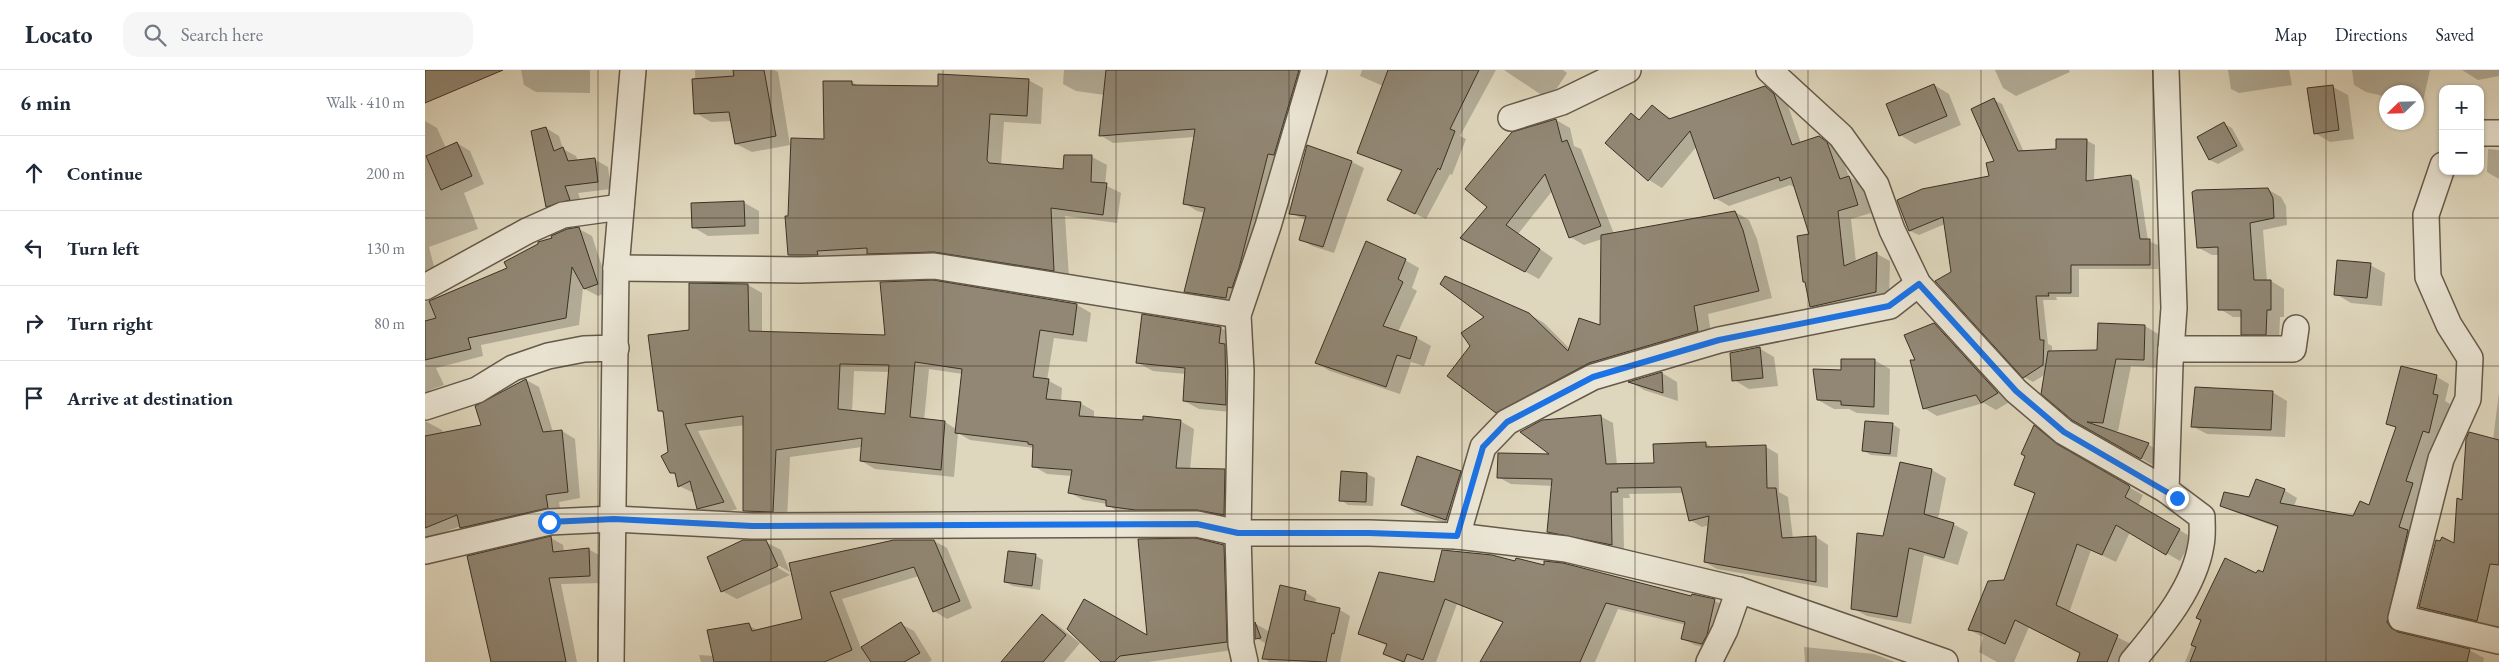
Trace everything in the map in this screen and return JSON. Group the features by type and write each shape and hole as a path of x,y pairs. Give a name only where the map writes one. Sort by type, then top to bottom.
{"street":[{"path":"611,662 616,268 633,70"},
{"path":"1245,662 1241,644 1238,533 1241,371 1238,315 1268,226 1314,70"},
{"path":"1511,118 1562,102 1628,70"},
{"path":"1769,70 1841,136 1876,185 1892,230 1919,284 2016,391 2064,432 2166,490 2202,517 2201,544 2194,570 2163,624 2133,662"},
{"path":"2165,70 2175,308 2171,350 2166,490"},
{"path":"2484,133 2499,133"},
{"path":"2440,175 2427,215 2428,277 2449,325 2470,358 2468,399 2441,459 2401,618 2499,641"},
{"path":"425,287 527,231 563,215 621,207"},
{"path":"616,268 800,270 934,266 1238,315"},
{"path":"1457,536 1483,447 1507,422 1593,377 1719,340 1889,306 1919,284"},
{"path":"2171,350 2293,349 2296,328"},
{"path":"425,407 477,390 513,368 548,356 584,348 616,348"},
{"path":"425,551 549,522 614,519 752,526 1197,524 1238,533 1369,533 1457,536 1566,549 1739,590 1945,662"},
{"path":"1709,662 1725,630 1739,590"}],"building":[{"path":"425,70 503,70 425,103"},
{"path":"733,70 764,70 776,136 735,144 729,112 694,114 692,79 734,76"},
{"path":"1106,70 1299,70 1274,155 1268,154 1239,268 1232,288 1228,287 1226,298 1184,292 1205,208 1183,204 1195,129 1099,136"},
{"path":"1388,70 1479,70 1450,129 1455,131 1440,170 1438,168 1415,214 1387,200 1402,170 1357,153"},
{"path":"938,74 1029,79 1027,116 990,114 987,160 989,163 1063,169 1064,155 1092,155 1091,182 1107,183 1103,215 1051,208 1054,271 934,252 867,254 867,248 817,251 818,255 788,255 785,216 788,216 791,138 824,139 823,81 852,81 852,85 938,86"},
{"path":"1934,84 1947,116 1899,136 1886,104"},
{"path":"2333,85 2339,130 2314,134 2307,88"},
{"path":"1765,86 1774,94 1792,145 1819,136 1827,142 1840,179 1849,176 1858,205 1838,211 1844,266 1877,252 1876,292 1810,307 1805,282 1803,282 1797,236 1809,234 1791,177 1780,181 1779,177 1714,199 1690,131 1648,181 1605,143 1631,113 1639,120 1652,105 1669,119"},
{"path":"1994,98 2018,151 2056,149 2056,139 2087,139 2086,181 2131,175 2140,239 2150,239 2150,265 2071,265 2071,293 2048,293 2049,296 2036,296 2040,340 2044,340 2043,365 2023,378 1935,281 1951,272 1943,217 1909,231 1897,200 1922,189 1989,176 1986,163 1994,161 1971,109"},
{"path":"1556,119 1562,142 1567,140 1601,226 1569,238 1545,174 1506,225 1540,249 1525,272 1460,238 1487,207 1465,189 1512,132"},
{"path":"2224,122 2237,146 2209,160 2197,137"},
{"path":"546,127 554,151 563,147 568,161 595,158 598,182 565,186 570,200 546,207 531,131"},
{"path":"457,142 472,176 441,190 426,156"},
{"path":"1307,145 1352,161 1323,247 1299,240 1306,216 1289,214"},
{"path":"2268,188 2273,198 2274,218 2250,223 2254,280 2271,280 2271,310 2267,310 2266,335 2241,335 2241,310 2218,310 2218,247 2197,248 2192,192 2196,190"},
{"path":"744,201 745,226 692,228 691,203"},
{"path":"1735,211 1743,230 1759,291 1694,306 1698,331 1589,363 1496,413 1447,376 1470,346 1461,333 1484,317 1440,284 1445,276 1529,313 1568,351 1579,318 1600,325 1601,235"},
{"path":"579,227 598,284 584,289 572,267 566,318 468,338 471,349 425,360 425,321 436,318 429,301 507,268 504,262 538,244 538,242 552,238 551,236 567,229"},
{"path":"1366,241 1406,259 1398,279 1403,282 1383,326 1417,337 1410,359 1397,355 1386,387 1315,363"},
{"path":"2337,260 2371,263 2367,298 2334,295"},
{"path":"933,280 1077,304 1073,335 1040,330 1033,377 1049,379 1046,399 1081,402 1079,416 1143,420 1143,416 1181,420 1176,468 1225,469 1224,515 1197,510 1135,510 1106,506 1106,500 1068,493 1072,470 1032,467 1033,445 1028,444 1028,442 955,433 962,369 915,362 910,417 945,421 941,470 860,461 862,438 776,450 773,512 743,511 743,416 685,424 724,502 697,509 690,481 678,487 675,473 670,473 661,456 668,452 663,411 658,411 648,335 689,330 689,283 748,284 749,331 885,335 880,282","holes":["840,364 889,365 885,414 838,409"]},
{"path":"1142,314 1221,327 1219,343 1225,344 1226,405 1183,401 1185,368 1136,363"},
{"path":"1934,323 1998,393 1981,403 1976,395 1923,409 1910,360 1915,360 1904,335"},
{"path":"2098,323 2145,325 2144,360 2116,359 2103,423 2087,422 2149,443 2141,459 2072,420 2041,394 2048,351 2097,350"},
{"path":"1760,347 1763,378 1732,381 1730,353"},
{"path":"1841,359 1875,359 1874,407 1841,405 1841,401 1817,400 1813,369 1841,370"},
{"path":"2401,366 2437,375 2433,394 2438,395 2429,433 2423,431 2406,481 2413,483 2399,527 2408,530 2387,622 2391,628 2398,632 2470,649 2467,662 2190,662 2196,647 2191,645 2201,620 2196,618 2225,558 2256,573 2258,570 2263,572 2278,526 2220,506 2224,492 2249,497 2256,479 2285,489 2280,503 2353,516 2360,501 2369,505 2396,427 2386,424"},
{"path":"1662,372 1663,393 1628,382"},
{"path":"526,379 543,432 562,430 568,492 546,495 548,508 460,528 457,515 425,528 425,436 481,425 475,406"},
{"path":"2195,387 2273,391 2271,430 2191,427"},
{"path":"1601,415 1606,464 1654,463 1653,444 1706,442 1706,447 1766,445 1767,488 1776,488 1782,538 1816,536 1816,582 1704,562 1709,516 1689,521 1681,487 1617,488 1618,492 1611,492 1612,545 1547,532 1552,479 1497,478 1498,453 1549,454 1520,432 1542,420"},
{"path":"1865,421 1893,423 1890,454 1862,451"},
{"path":"2034,425 2057,444 2128,485 2130,487 2125,497 2180,529 2166,555 2116,525 2102,555 2077,544 2056,605 2118,635 2107,662 2077,662 2080,653 2015,620 2005,644 1980,632 1968,630 1988,581 2004,580 2035,493 2014,485 2025,456 2021,454"},
{"path":"2469,432 2499,440 2499,565 2490,564 2477,621 2419,607 2436,540 2440,541 2442,537 2454,543 2457,498 2462,500 2466,439"},
{"path":"1417,456 1461,471 1446,520 1401,505"},
{"path":"1900,462 1932,469 1924,514 1954,523 1944,558 1909,548 1897,617 1851,609 1857,533 1883,536"},
{"path":"1341,471 1367,473 1366,502 1339,501"},
{"path":"551,536 553,552 589,548 590,576 549,578 566,662 491,662 467,556"},
{"path":"1195,538 1224,545 1227,642 1120,656 1114,662 1101,662 1067,629 1084,599 1147,635 1138,539"},
{"path":"743,540 766,540 778,566 721,592 707,557"},
{"path":"894,540 934,540 960,601 933,612 914,567 830,592 852,650 824,662 714,662 707,630 749,623 752,631 802,619 789,563"},
{"path":"1442,550 1492,555 1515,561 1516,558 1544,565 1544,561 1563,563 1691,596 1692,594 1715,599 1707,635 1702,644 1681,639 1685,622 1606,603 1580,662 1480,662 1503,622 1445,599 1423,660 1407,654 1404,662 1383,654 1387,644 1358,634 1379,572 1434,582"},
{"path":"1008,551 1036,554 1032,586 1004,582"},
{"path":"1280,585 1306,591 1304,600 1340,608 1326,662 1262,659"},
{"path":"1042,614 1066,635 1043,662 1001,662"},
{"path":"901,622 920,653 904,662 871,662 861,647"},
{"path":"1255,622 1261,638 1255,639"}],"route":[{"path":"549,522 614,519 752,526 1197,524 1238,533 1369,533 1457,536 1483,447 1507,422 1593,377 1719,340 1808,320 1889,306 1919,284 2016,391 2064,432 2177,498"}]}
